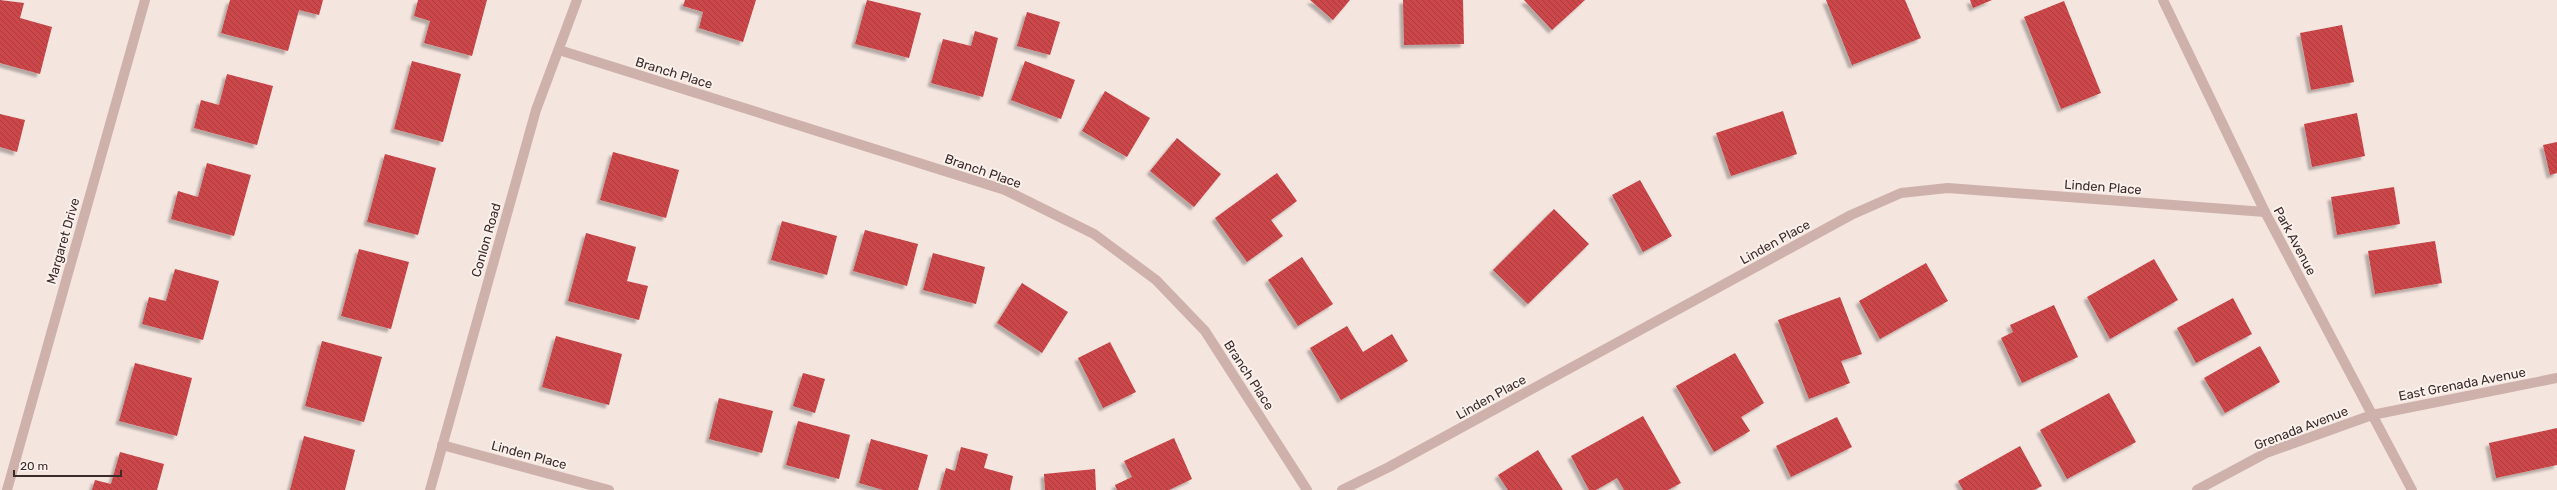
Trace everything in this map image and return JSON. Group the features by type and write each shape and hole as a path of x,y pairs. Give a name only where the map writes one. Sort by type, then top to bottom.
{"street":[{"name":"Margaret Drive","path":"7,490 145,0"},
{"name":"Conlon Road","path":"430,490 536,110 577,0"},
{"name":"Park Avenue","path":"2163,0 2265,212 2412,490"},
{"name":"Branch Place","path":"559,50 1005,190 1094,234 1156,280 1206,331 1307,490"},
{"name":"Linden Place","path":"1342,490 1389,468 1851,215 1901,193 1948,188 2265,212"},
{"name":"East Grenada Avenue","path":"2372,415 2557,378"},
{"name":"Grenada Avenue","path":"2197,490 2266,453 2372,415"},
{"name":"Linden Place","path":"442,445 609,490"}],"building":[{"path":"0,0 24,3 20,18 52,27 40,74 0,63"},
{"path":"230,0 323,0 319,15 299,10 288,51 221,33"},
{"path":"418,0 487,0 472,56 424,43 430,21 414,16"},
{"path":"685,0 756,0 743,42 699,28 703,12 683,6"},
{"path":"867,0 921,13 909,58 855,44"},
{"path":"1310,0 1350,0 1333,20"},
{"path":"1403,0 1463,0 1464,44 1404,45"},
{"path":"1524,0 1585,0 1552,30"},
{"path":"1826,0 1905,0 1921,38 1852,65"},
{"path":"1970,0 1992,0 1973,8"},
{"path":"2064,1 2101,93 2061,109 2024,17"},
{"path":"1027,12 1060,22 1050,55 1017,46"},
{"path":"2342,25 2354,82 2311,90 2300,33"},
{"path":"975,31 998,38 983,97 931,83 943,39 971,46"},
{"path":"412,61 461,74 443,142 394,129"},
{"path":"1025,61 1075,80 1061,119 1011,100"},
{"path":"227,74 273,86 257,145 194,128 201,100 219,105"},
{"path":"1105,91 1150,118 1127,157 1082,131"},
{"path":"1783,111 1797,154 1731,176 1716,133"},
{"path":"2357,113 2365,156 2312,167 2304,124"},
{"path":"0,114 25,120 17,152 0,147"},
{"path":"1177,138 1221,174 1194,207 1150,171"},
{"path":"2557,142 2557,173 2550,175 2543,145"},
{"path":"613,152 679,170 666,218 600,200"},
{"path":"385,154 436,168 418,235 367,222"},
{"path":"207,163 251,175 234,236 171,219 178,191 198,197"},
{"path":"1277,173 1297,201 1271,220 1283,236 1247,262 1215,218"},
{"path":"1640,180 1672,236 1643,252 1612,195"},
{"path":"2394,187 2400,224 2337,235 2331,197"},
{"path":"1554,209 1589,244 1528,304 1493,270"},
{"path":"782,221 837,236 827,275 771,260"},
{"path":"865,230 918,244 907,286 853,271"},
{"path":"586,233 636,247 627,281 648,286 639,320 568,301"},
{"path":"2435,241 2442,283 2375,294 2368,251"},
{"path":"359,249 409,262 391,329 341,316"},
{"path":"933,253 985,267 976,304 923,290"},
{"path":"1302,257 1333,304 1298,326 1268,280"},
{"path":"2154,259 2178,300 2110,339 2087,297"},
{"path":"1926,263 1948,301 1880,339 1859,301"},
{"path":"175,269 219,281 203,340 142,324 149,297 166,301"},
{"path":"1022,283 1068,312 1042,353 997,323"},
{"path":"1840,297 1862,354 1841,361 1850,383 1809,399 1778,320"},
{"path":"2233,298 2252,334 2196,363 2177,328"},
{"path":"2054,305 2078,357 2022,383 2001,338 2013,332 2010,325"},
{"path":"1347,326 1363,352 1392,334 1408,361 1341,400 1310,348"},
{"path":"556,336 622,354 609,405 542,387"},
{"path":"322,341 382,357 364,422 305,406"},
{"path":"1110,342 1136,392 1103,408 1078,358"},
{"path":"2260,346 2280,382 2225,413 2204,378"},
{"path":"1735,353 1764,403 1741,417 1750,431 1714,452 1676,386"},
{"path":"135,363 192,378 177,436 119,421"},
{"path":"803,373 825,379 815,413 793,406"},
{"path":"2109,393 2136,442 2067,479 2040,430"},
{"path":"719,398 773,411 762,453 709,439"},
{"path":"1643,416 1681,483 1668,490 1624,490 1617,478 1596,490 1589,490 1571,456"},
{"path":"1837,417 1852,447 1791,477 1776,446"},
{"path":"798,421 850,435 839,479 786,465"},
{"path":"2557,428 2557,465 2496,478 2489,443"},
{"path":"304,436 355,450 345,490 290,490"},
{"path":"1174,438 1192,479 1169,490 1117,490 1115,485 1132,477 1124,461"},
{"path":"871,439 928,455 918,490 883,490 859,483"},
{"path":"2020,446 2042,486 2034,490 1963,490 1958,481"},
{"path":"961,447 988,454 984,468 1013,476 1010,490 940,490 946,468 955,471"},
{"path":"1538,450 1563,490 1508,490 1498,475"},
{"path":"120,452 164,464 157,490 92,490 95,480 111,484"},
{"path":"1095,469 1096,490 1045,490 1044,474"}]}
